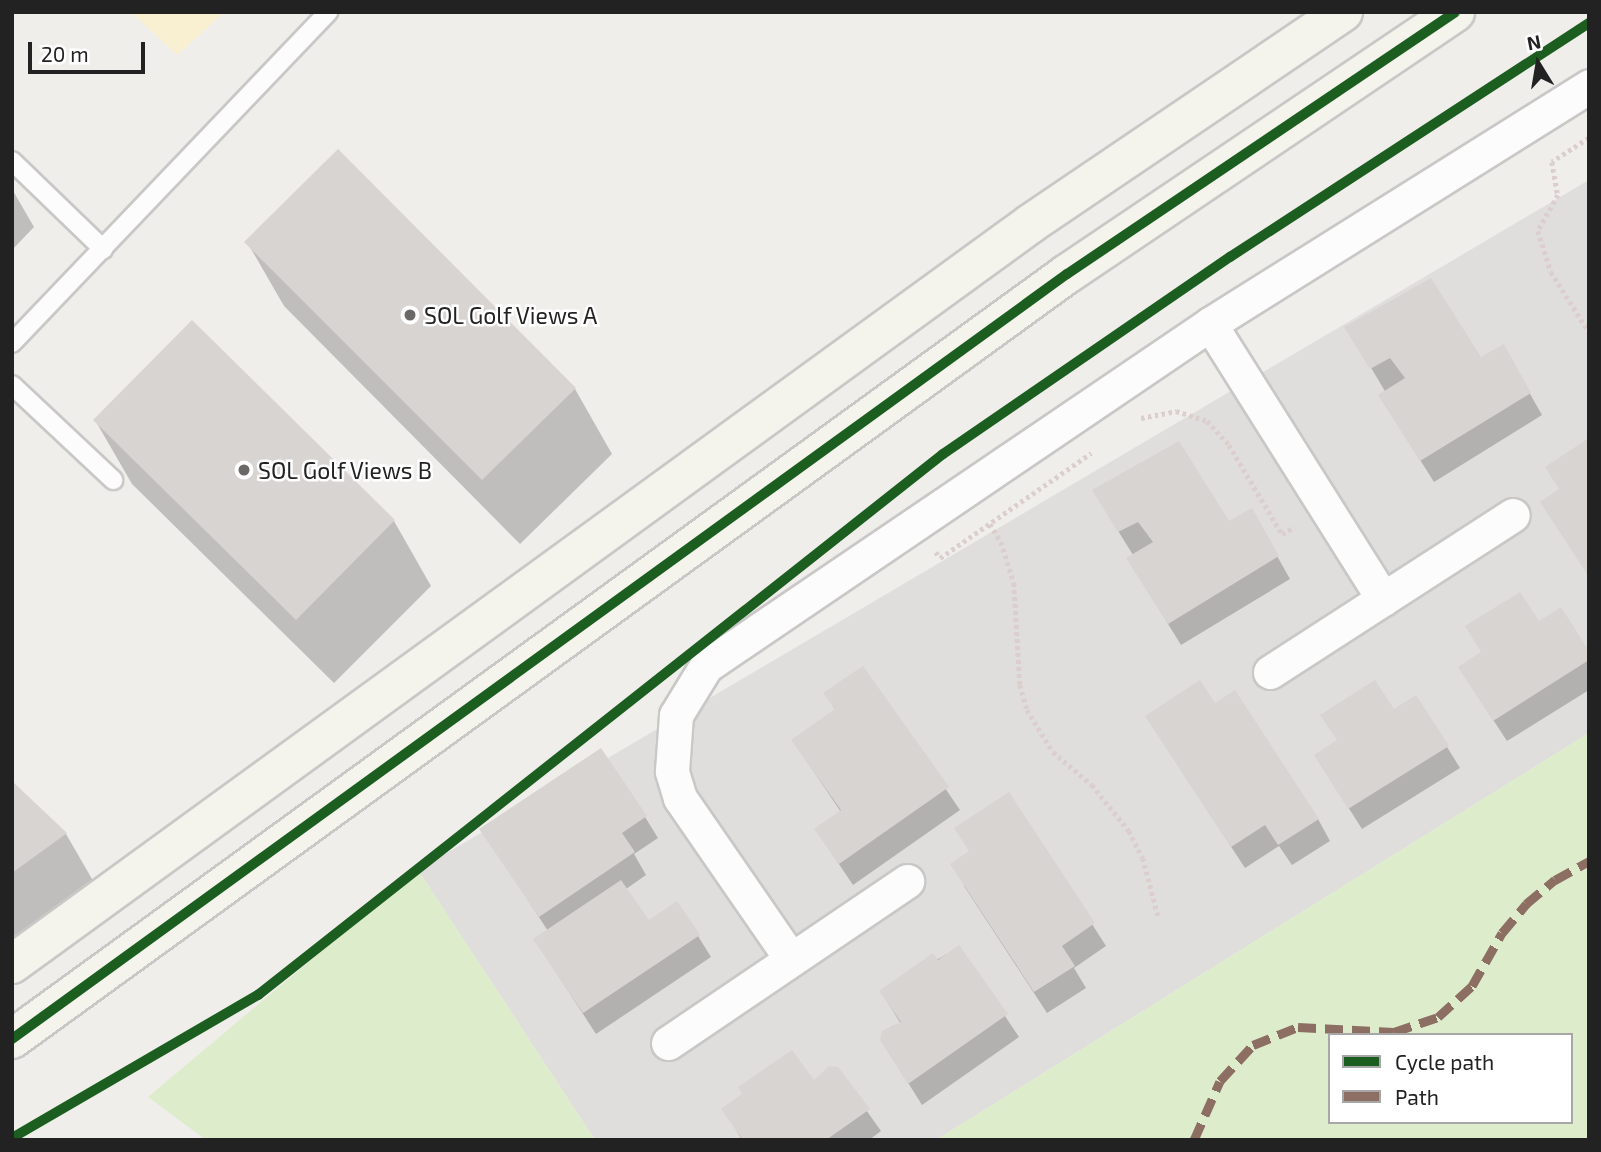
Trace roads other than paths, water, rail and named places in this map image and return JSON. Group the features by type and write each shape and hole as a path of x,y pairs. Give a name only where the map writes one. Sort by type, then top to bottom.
{"street":[{"path":"12,964 1009,240 1343,12"},
{"path":"12,1039 936,367 1210,176 1455,12"},
{"path":"791,960 680,798 672,771 676,715 688,688 706,666 1210,324 1589,86"},
{"path":"1210,324 1383,599"},
{"path":"1270,672 1513,515"},
{"path":"668,1043 907,881"}],"lane":[{"path":"12,344 328,12"},
{"path":"12,160 103,249"},
{"path":"12,385 113,480"}],"place":[{"name":"SOL Golf Views A","path":"410,315"},
{"name":"SOL Golf Views B","path":"244,470"}]}
